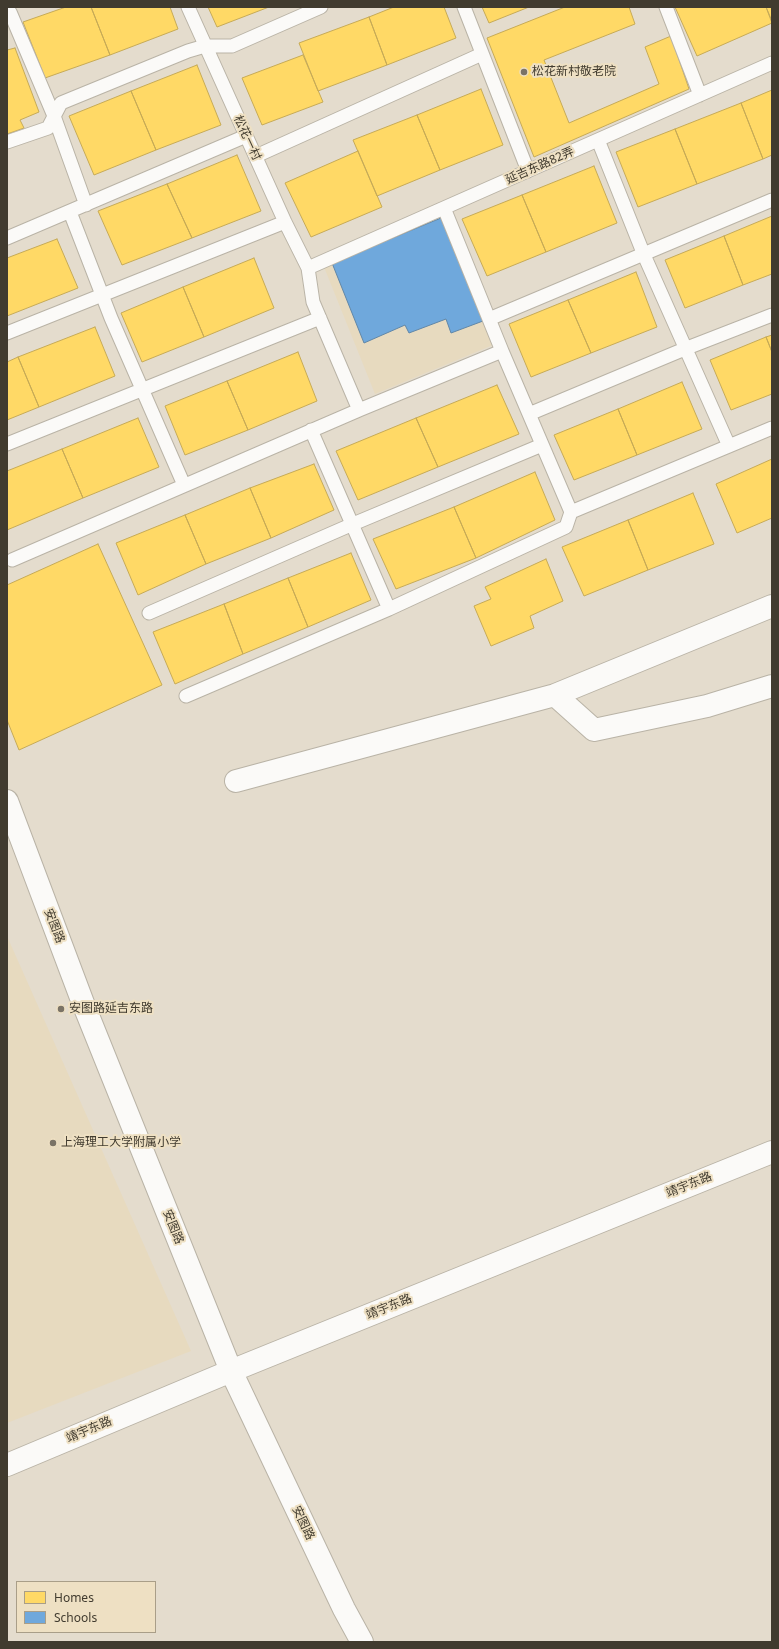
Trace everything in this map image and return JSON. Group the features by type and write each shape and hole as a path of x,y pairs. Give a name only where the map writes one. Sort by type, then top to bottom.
{"street":[{"path":"236,781 555,696 772,606"},
{"path":"555,696 594,730 708,706 772,686"},
{"name":"安图路","path":"7,801 83,1003 231,1371 344,1609 362,1642"},
{"name":"靖宇东路","path":"7,1465 231,1371 772,1152"}],"lane":[{"name":"松花一村","path":"188,7 256,156 284,222 308,268"},
{"path":"7,142 48,128 61,103 205,46 232,46 321,7"},
{"path":"464,7 528,171"},
{"path":"666,7 700,95"},
{"path":"13,10 54,116 86,205"},
{"path":"256,156 482,54"},
{"name":"延吉东路82弄","path":"308,268 772,63"},
{"path":"7,238 246,136"},
{"path":"598,140 644,255 687,348 729,446"},
{"path":"488,319 644,255 772,200"},
{"path":"186,696 389,609 566,527 571,512 488,319 444,208"},
{"path":"70,212 103,294 110,318 184,485"},
{"path":"7,333 284,222"},
{"path":"308,268 312,302 359,410"},
{"path":"529,414 687,348 772,315"},
{"path":"7,444 320,318"},
{"path":"12,560 311,430 502,351"},
{"path":"571,512 772,428"},
{"path":"311,430 389,609"},
{"path":"149,613 353,524 542,445"}],"shaded area":[{"path":"438,211 493,345 375,394 322,262"},
{"name":"上海理工大学附属小学","path":"7,936 191,1351 7,1423"}],"building: Homes":[{"path":"66,7 91,7 110,55 45,78 23,22"},
{"path":"91,7 170,7 178,29 110,55"},
{"path":"208,7 269,7 217,27"},
{"path":"394,7 444,7 456,38 387,65 369,17"},
{"path":"482,7 529,7 489,23"},
{"name":"松花新村敬老院","path":"565,7 629,7 635,24 544,60 569,123 659,84 645,47 671,36 689,89 534,157 487,38"},
{"path":"675,7 766,7 772,23 697,56"},
{"path":"766,7 772,7 772,21"},
{"path":"369,17 387,65 318,91 299,43"},
{"path":"15,48 39,112 20,120 24,128 7,134 7,50"},
{"path":"303,55 323,102 262,125 242,78"},
{"path":"197,65 221,125 156,150 131,91"},
{"path":"481,89 503,145 440,170 417,115"},
{"path":"772,90 772,155 763,159 741,103"},
{"path":"131,91 156,150 94,175 69,116"},
{"path":"741,103 763,159 697,184 675,129"},
{"path":"417,115 440,170 377,196 353,140"},
{"path":"675,129 697,184 638,207 616,152"},
{"path":"358,151 382,207 311,237 285,183"},
{"path":"237,155 261,211 192,238 167,184"},
{"path":"594,166 617,223 546,252 522,195"},
{"path":"167,184 192,238 122,265 98,211"},
{"path":"522,195 546,252 487,276 462,219"},
{"path":"772,216 772,274 743,285 724,236"},
{"path":"724,236 743,285 685,308 665,260"},
{"path":"57,239 78,288 7,316 7,258"},
{"path":"254,258 274,308 204,337 183,287"},
{"path":"636,272 657,327 591,353 568,300"},
{"path":"183,287 204,337 142,362 121,313"},
{"path":"568,300 591,353 531,377 509,324"},
{"path":"95,327 115,376 39,407 18,357"},
{"path":"772,335 772,352 766,337"},
{"path":"766,337 772,352 772,394 731,410 710,360"},
{"path":"298,352 317,401 248,430 227,381"},
{"path":"18,357 39,407 7,420 7,362"},
{"path":"227,381 248,430 185,455 165,406"},
{"path":"682,382 702,429 637,455 618,409"},
{"path":"497,385 519,434 438,467 416,418"},
{"path":"618,409 637,455 574,480 554,435"},
{"path":"138,418 159,467 83,498 62,449"},
{"path":"416,418 438,467 358,500 336,451"},
{"path":"62,449 83,498 7,530 7,471"},
{"path":"772,459 772,518 737,533 716,484"},
{"path":"314,464 334,510 271,538 250,488"},
{"path":"535,472 555,520 476,558 454,507"},
{"path":"250,488 271,538 206,564 185,515"},
{"path":"693,493 714,544 648,570 628,520"},
{"path":"454,507 476,558 396,589 373,539"},
{"path":"185,515 206,564 138,595 116,543"},
{"path":"628,520 648,570 584,596 562,547"},
{"path":"98,544 162,685 19,750 7,720 7,585"},
{"path":"351,553 371,600 308,627 288,578"},
{"path":"546,559 563,601 530,616 534,628 491,646 474,606 491,599 485,587"},
{"path":"288,578 308,627 243,654 224,604"},
{"path":"224,604 243,654 175,684 153,632"}],"building: Schools":[{"path":"441,218 483,321 451,333 446,319 409,333 405,325 364,343 332,263"}],"place":[{"name":"松花新村敬老院","path":"524,72"},
{"name":"安图路延吉东路","path":"61,1009"},
{"name":"上海理工大学附属小学","path":"53,1143"}]}
